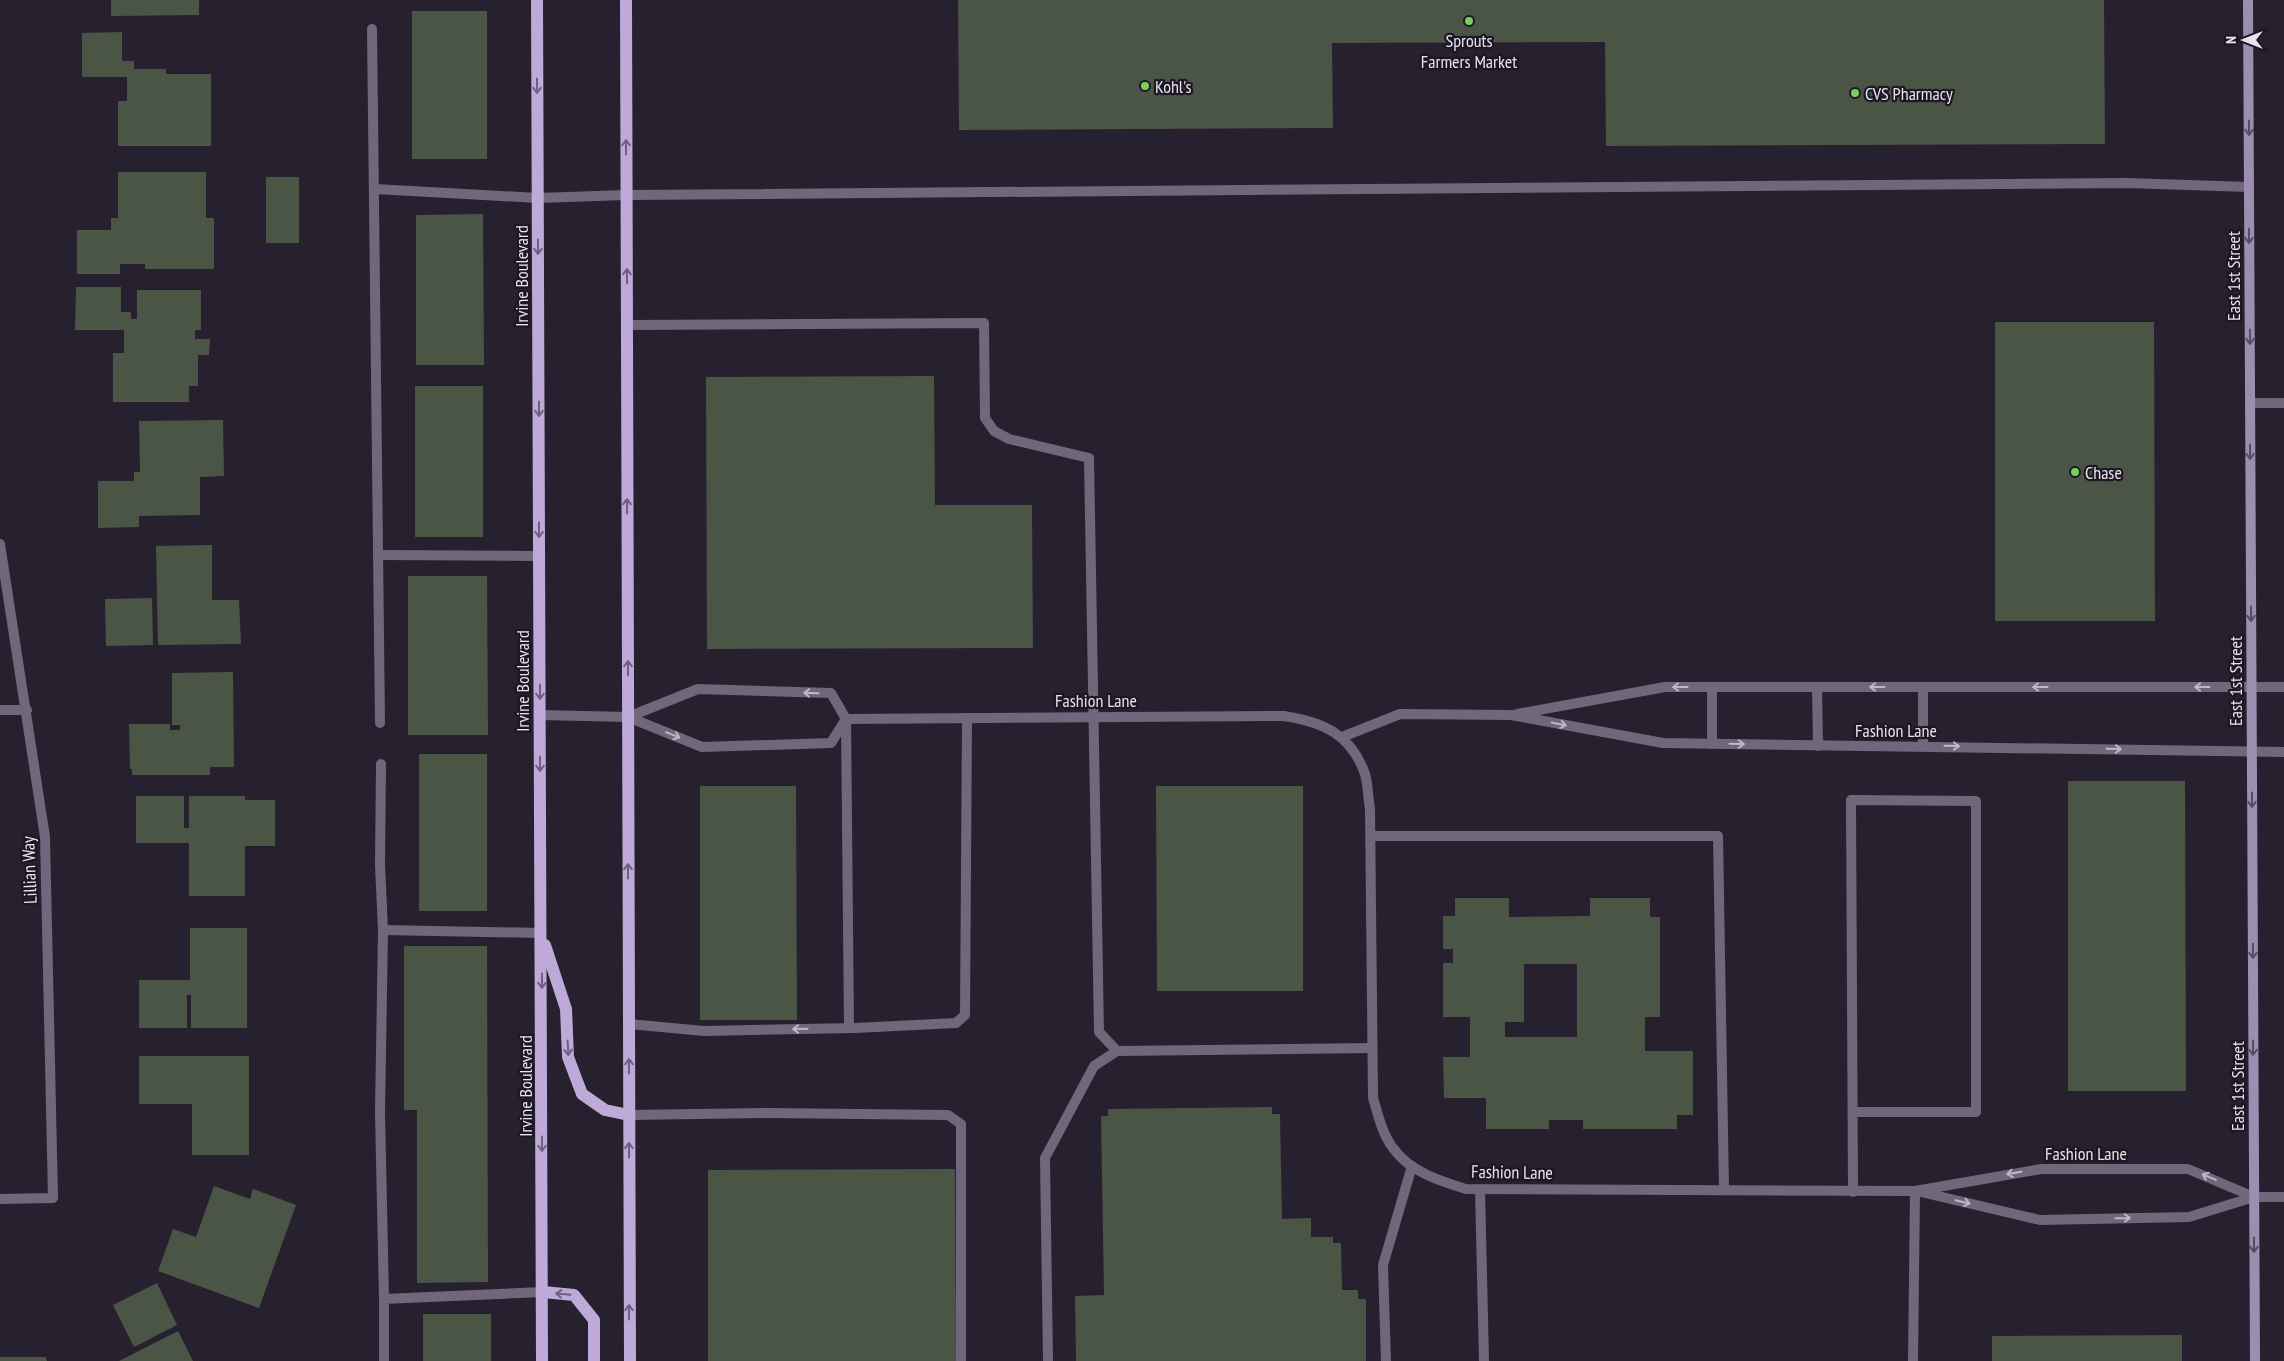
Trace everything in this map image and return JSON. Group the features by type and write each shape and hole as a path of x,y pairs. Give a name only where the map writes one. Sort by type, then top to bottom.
{"main road":[{"name":"Irvine Boulevard","path":"537,0 542,1361"},
{"path":"626,0 630,1361"},
{"name":"East 1st Street","path":"2248,0 2254,1361"},
{"path":"541,933 566,1009 568,1057 582,1094 605,1110 629,1115"},
{"path":"543,1292 574,1295 594,1320 594,1361"}],"street":[{"path":"372,29 376,189 380,723"},
{"path":"376,189 538,198 626,195 2127,183 2249,187"},
{"path":"627,325 984,323 985,418 994,431 1009,439 1089,458 1099,1032 1117,1051"},
{"path":"2250,403 2284,403"},
{"name":"Lillian Way","path":"0,544 45,837 53,1198 0,1199"},
{"path":"379,555 539,556"},
{"name":"Fashion Lane","path":"1511,715 1665,687 2284,687"},
{"path":"1712,687 1712,744"},
{"path":"1817,687 1818,746"},
{"path":"1923,687 1923,746"},
{"path":"628,717 698,689 830,693 846,719 849,1028"},
{"path":"0,710 27,710"},
{"name":"Fashion Lane","path":"1342,737 1400,714 1511,715 1663,743 2284,752"},
{"path":"540,715 628,717 702,747 830,743 846,719"},
{"name":"Fashion Lane","path":"846,719 1284,716 1308,720 1328,728 1342,737 1354,753 1365,774 1370,809 1373,1098 1381,1123 1393,1148 1412,1166 1435,1180 1466,1189 1724,1189 1853,1192 1915,1191 2041,1169 2188,1169 2254,1197"},
{"path":"629,1024 704,1031 849,1028 956,1023 965,1015 967,718"},
{"path":"381,764 380,865 383,930 380,1113 384,1361"},
{"path":"1853,1112 1976,1112 1976,801 1851,800 1853,1192"},
{"path":"1370,836 1718,836 1724,1189"},
{"path":"383,930 541,933"},
{"path":"1048,1361 1045,1158 1094,1066 1117,1051 1372,1048"},
{"path":"629,1115 769,1113 948,1114 961,1124 960,1361"},
{"path":"1386,1361 1383,1265 1412,1166"},
{"path":"1480,1189 1484,1361"},
{"path":"1913,1361 1915,1191"},
{"name":"Fashion Lane","path":"1915,1191 2040,1220 2189,1217 2254,1197 2284,1197"},
{"path":"384,1299 543,1292"}],"building":[{"path":"111,0 199,0 199,15 111,16"},
{"path":"958,0 2104,0 2105,144 1606,146 1605,42 1332,43 1333,128 959,130"},
{"path":"412,11 487,11 487,159 412,159"},
{"path":"122,32 122,61 134,61 134,69 166,69 166,74 211,74 211,146 118,146 118,101 127,101 127,77 82,77 82,33"},
{"path":"118,172 206,172 206,218 214,218 214,269 145,269 145,264 120,264 120,274 77,274 77,230 111,230 111,218 118,218"},
{"path":"266,177 299,177 299,243 266,243"},
{"path":"483,214 484,365 416,365 416,215"},
{"path":"76,287 121,287 121,312 131,312 131,319 137,319 137,290 201,290 201,330 195,330 195,339 210,339 209,355 198,355 198,386 189,386 189,402 113,402 113,353 124,353 124,330 75,330"},
{"name":"Chase","path":"1995,322 2154,322 2155,621 1995,621"},
{"path":"934,376 935,505 1032,505 1033,648 707,649 706,377"},
{"path":"415,386 483,386 483,537 415,537"},
{"path":"223,420 224,476 200,477 200,515 139,516 139,527 98,528 98,481 134,481 134,472 140,472 139,421"},
{"path":"212,545 212,600 239,600 241,644 158,645 156,546"},
{"path":"408,576 487,576 488,735 408,735"},
{"path":"152,598 153,645 106,646 105,599"},
{"path":"233,672 234,767 210,767 210,775 132,775 132,769 130,769 129,724 170,724 170,730 180,730 180,725 172,725 172,673"},
{"path":"419,754 487,754 487,911 419,911"},
{"path":"2068,781 2185,781 2186,1091 2068,1091"},
{"path":"700,786 796,786 797,1020 700,1020"},
{"path":"1156,786 1303,786 1303,991 1157,991"},
{"path":"136,796 184,796 184,828 189,828 189,796 245,796 245,800 275,800 275,846 245,846 245,896 189,896 189,843 136,843"},
{"path":"1455,898 1509,898 1509,917 1590,916 1590,898 1650,898 1650,917 1660,917 1660,1017 1645,1017 1645,1051 1693,1051 1693,1115 1677,1115 1677,1129 1583,1129 1583,1120 1549,1120 1549,1129 1486,1129 1486,1098 1444,1098 1443,1057 1470,1057 1470,1017 1443,1017 1443,963 1453,963 1453,949 1443,949 1443,916 1455,916","holes":["1524,964 1577,964 1577,1037 1505,1037 1505,1022 1524,1022"]},
{"path":"190,928 247,928 247,1028 191,1028 191,995 187,995 187,1028 139,1028 139,980 190,980"},
{"path":"404,946 487,946 488,1282 417,1283 417,1110 404,1110"},
{"path":"139,1056 249,1056 249,1155 192,1155 192,1104 139,1104"},
{"path":"1272,1107 1272,1114 1280,1114 1282,1219 1311,1218 1311,1237 1333,1237 1333,1243 1341,1243 1342,1290 1358,1290 1358,1299 1366,1299 1366,1361 1076,1361 1075,1296 1104,1295 1101,1116 1108,1116 1108,1109"},
{"path":"955,1169 956,1361 708,1361 708,1170"},
{"path":"214,1186 250,1199 253,1189 296,1205 259,1308 158,1271 173,1229 196,1237"},
{"path":"157,1283 177,1325 134,1347 113,1305"},
{"path":"423,1314 491,1314 491,1361 423,1361"},
{"path":"178,1331 193,1361 119,1361"},
{"path":"2182,1335 2182,1361 1992,1361 1992,1336"},
{"path":"0,1357 46,1357 47,1361 0,1361"}],"place":[{"name":"Sprouts Farmers Market","path":"1469,21"},
{"name":"Kohl's","path":"1145,86"},
{"name":"CVS Pharmacy","path":"1855,93"},
{"name":"Chase","path":"2075,472"}]}
